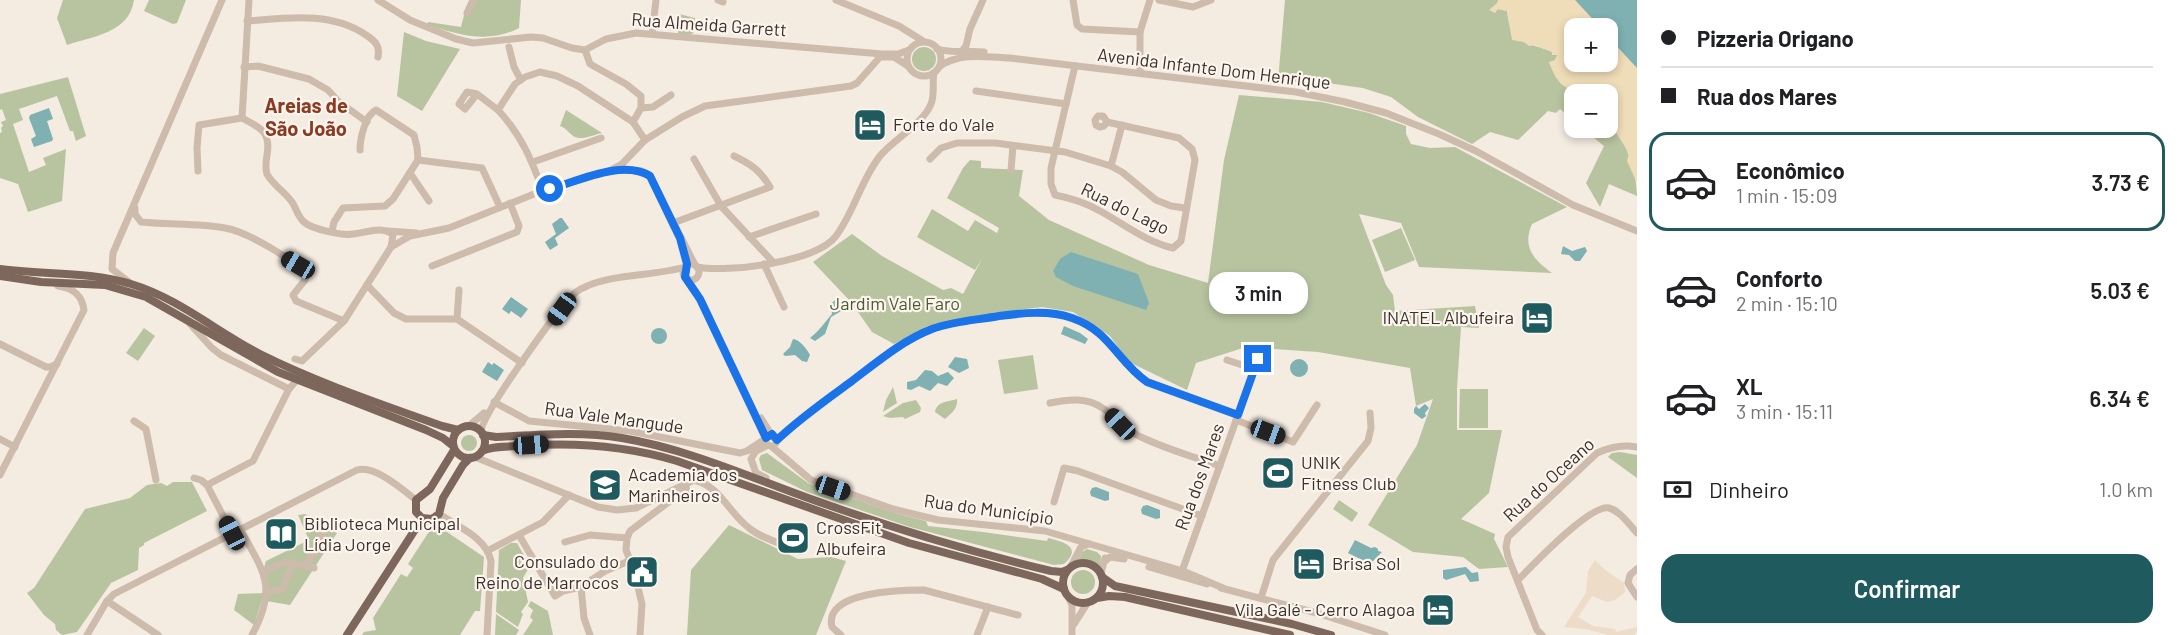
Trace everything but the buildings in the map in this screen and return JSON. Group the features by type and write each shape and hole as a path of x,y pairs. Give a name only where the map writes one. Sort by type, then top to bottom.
{"main road":[{"path":"0,269 88,276 131,284 161,296 254,351 290,368 442,426 458,429 469,426 482,433 495,436 586,434 622,438 690,454 787,490 951,545 1051,571 1062,572 1086,563 1094,565 1115,586 1246,613 1331,635"},
{"path":"0,276 41,282 84,282 118,288 158,302 258,362 296,381 426,430 442,438 461,456 476,455 493,448 550,444 597,445 648,453 677,461 909,543 1042,579 1080,603 1088,603 1097,598 1109,596 1125,597 1290,635"},
{"path":"342,635 414,523 416,500 430,489 454,448 453,437 458,429"},
{"path":"346,635 414,531 422,522 435,516 458,474 485,443 482,433"},
{"path":"425,493 434,495 441,505"},
{"path":"416,512 422,518 435,516"},
{"path":"1066,593 1063,579 1069,568"},
{"path":"1097,598 1103,586 1102,575"}],"street":[{"path":"131,284 112,269 113,253 222,0"},
{"path":"242,118 249,0"},
{"path":"378,0 410,20 456,39 472,43 543,38 585,50 590,64 626,84 641,96 641,108 633,122"},
{"path":"467,13 473,0"},
{"path":"651,34 656,0"},
{"path":"836,0 899,26 947,53 983,52 1010,58"},
{"path":"962,51 966,46 969,29 983,0"},
{"path":"1073,0 1077,25 1082,29 1140,32"},
{"path":"1140,73 1140,32 1150,0"},
{"path":"1160,0 1193,7 1211,0"},
{"path":"247,21 319,18 338,22 356,28 378,44 378,57"},
{"path":"899,26 909,39 906,58 908,66 929,88 927,110"},
{"name":"Rua Almeida Garrett","path":"585,50 618,35 636,33 894,57 908,66"},
{"path":"909,49 920,42 926,42"},
{"path":"509,48 514,68 521,80"},
{"name":"Rua Almeida Garrett","path":"876,56 898,54 909,49"},
{"path":"938,49 940,66"},
{"path":"609,171 627,159 645,140 705,106 851,86 862,77 870,58 876,56"},
{"path":"920,76 929,76 948,61 966,57 1010,58"},
{"name":"Avenida Infante Dom Henrique","path":"1010,58 1296,92 1386,113 1458,142 1573,205 1637,231"},
{"path":"244,67 258,66 309,79 328,90 339,102 367,122"},
{"name":"Rua do Lago","path":"1075,66 1053,151 1051,184 1055,195 1076,199 1160,245 1173,248 1181,241 1195,160 1192,148 1179,138 1122,125"},
{"path":"498,110 515,84 540,72 557,76 578,86 633,122 645,140"},
{"path":"482,433 481,425 493,404 577,291 598,282 686,267 697,271 750,267 820,249 830,243 837,235 880,156 896,139 922,118 932,104 934,73"},
{"path":"976,91 1066,105"},
{"path":"477,94 498,110 522,140 543,191"},
{"path":"641,108 653,107 671,95"},
{"path":"332,231 334,222 343,208 385,206 393,199 418,159 414,135 376,111 371,112 360,143 360,150"},
{"path":"198,171 199,125 242,118 259,127 266,135 269,143 266,166 268,176 291,201 302,221 343,235 376,230 422,233"},
{"path":"1107,122 1122,125 1111,166"},
{"path":"533,162 601,138"},
{"path":"930,159 941,148 957,143 995,143 1053,151 1111,166 1122,171 1156,200 1185,208"},
{"path":"1011,170 1013,146"},
{"path":"673,224 770,187 762,173 734,156"},
{"path":"418,159 482,168 500,207"},
{"path":"627,159 628,167 633,170"},
{"path":"694,159 721,206 773,262"},
{"path":"391,247 410,236 449,228 543,191 609,171 642,171 650,176 697,271 700,299"},
{"path":"410,172 429,201"},
{"path":"135,203 135,214 141,222 225,228 242,233 298,265 306,273 305,280 293,295 296,301 344,321"},
{"path":"432,266 517,232 519,226 510,203"},
{"path":"749,237 816,214"},
{"path":"295,359 302,361 344,321 391,247 393,236 388,231"},
{"path":"680,238 686,278 700,299"},
{"path":"764,264 784,307"},
{"path":"673,271 694,280 697,271"},
{"path":"0,475 84,310 78,294 69,288 41,282"},
{"path":"367,285 394,313 406,319 457,319 522,363"},
{"path":"457,319 459,290"},
{"name":"Rua do Município","path":"700,299 771,440 791,464 816,482 915,515 938,520 1045,531 1064,536 1223,588 1317,613 1385,635"},
{"name":"Rua Vale Mangude","path":"493,404 529,421 630,431 740,453 771,440 918,336 950,323 1024,313 1070,317 1106,338 1136,375 1147,382 1293,442 1317,405"},
{"path":"187,320 221,355 289,389"},
{"path":"0,344 46,367 51,368 57,364"},
{"name":"Rua dos Mares","path":"1181,574 1258,359"},
{"path":"1227,360 1254,369"},
{"path":"207,485 253,462 289,389 296,381"},
{"path":"1050,403 1075,399 1091,402 1106,409 1120,424 1139,437 1220,466"},
{"path":"469,426 493,404"},
{"path":"1261,598 1273,560 1368,441 1371,428 1370,413"},
{"path":"134,421 146,429 156,480"},
{"path":"0,439 15,447"},
{"path":"771,440 753,454 751,459 753,468 759,475 787,490"},
{"name":"Rua do Oceano","path":"1539,633 1506,547 1508,537 1597,453 1610,447 1629,445 1637,447"},
{"path":"476,455 598,507 617,510 636,508 694,480 704,482 716,491 736,516 751,530 800,551"},
{"path":"87,635 107,601 114,594 364,468 372,470 416,500"},
{"path":"1054,502 1064,468 1202,516"},
{"path":"194,478 207,485 232,533"},
{"path":"640,635 642,604 639,587 626,550 627,538 630,531 678,495 687,491 685,483"},
{"path":"489,550 543,522 566,494"},
{"path":"1518,580 1575,526 1598,509 1608,508 1615,511 1637,533"},
{"path":"435,516 483,542 489,550 491,561 488,635"},
{"path":"304,566 321,545 317,544 324,533 308,525"},
{"path":"240,529 263,571 267,592 262,615 252,635"},
{"path":"519,535 555,596 563,591 581,587 606,571 629,561"},
{"path":"565,542 590,535 627,538"},
{"path":"1064,536 1077,552"},
{"path":"1069,568 1081,547 1089,544"},
{"path":"1099,547 1105,555 1102,575"},
{"name":"Rua do Município","path":"1105,561 1110,557 1118,557 1181,574"},
{"path":"263,571 287,562 314,568"},
{"path":"267,592 283,589 292,563"},
{"path":"1637,569 1630,575 1628,583 1637,597"},
{"path":"581,587 584,618 590,635"},
{"path":"840,635 832,627 832,615 846,601 857,597 924,590 1018,615"},
{"path":"1066,593 1072,606 1074,624 1072,635"},
{"path":"107,601 158,635"},
{"path":"1074,624 1088,603"},
{"path":"977,635 988,608"},
{"path":"81,635 92,625"}],"green space":[{"path":"63,0 134,0 131,11 118,26 99,36 67,45 57,18"},
{"path":"149,0 186,0 177,23 173,24 144,11"},
{"path":"476,0 521,0 519,28 508,33 485,37 450,32 427,24 428,22 461,27 464,15 468,15"},
{"path":"1285,0 1498,0 1498,9 1507,11 1509,23 1518,38 1558,55 1555,60 1559,79 1564,85 1564,112 1560,109 1556,113 1548,111 1518,140 1490,132 1472,144 1418,117 1391,97 1363,88 1327,83 1278,81"},
{"path":"679,14 695,18 692,34 678,34"},
{"path":"404,32 426,41 460,49 422,111 397,96"},
{"path":"924,47 933,50 936,59 933,68 924,71 915,68 912,59 915,50"},
{"path":"68,77 86,136 76,141 57,96 19,109 23,120 13,124 29,172 46,165 43,158 66,149 62,201 28,212 18,184 0,178 0,133 3,126 1,122 6,120 2,109 0,110 0,94"},
{"name":"Jardim Vale Faro","path":"1239,95 1322,102 1369,113 1406,126 1406,134 1411,144 1430,148 1455,147 1567,207 1532,224 1529,232 1531,252 1539,263 1552,273 1419,267 1401,223 1359,214 1386,285 1393,295 1395,311 1475,306 1479,328 1461,327 1457,430 1502,430 1489,493 1461,519 1495,534 1494,539 1508,567 1479,569 1463,557 1413,552 1368,525 1417,445 1433,399 1416,406 1410,368 1318,352 1246,347 1196,363 1187,390 1129,362 1110,336 1073,312 1042,307 988,314 928,326 894,344 872,332 851,302 813,262 852,234 882,256 943,290 951,288 963,294 982,259 975,270 917,237 932,209 968,231 975,220 997,233 999,228 947,198 963,168 970,160 981,161 981,168 1023,170 1019,196 1049,220 1149,265 1208,283 1224,160"},
{"path":"566,110 602,133 582,138 575,137 560,126"},
{"path":"1618,134 1631,160 1637,196 1609,184 1600,207 1586,183 1604,146 1594,138 1618,138"},
{"path":"1401,228 1415,260 1385,272 1372,240"},
{"path":"144,328 155,336 138,361 126,353"},
{"path":"1033,355 1038,389 1004,394 998,360"},
{"path":"893,387 897,403 883,412 886,400"},
{"path":"1460,389 1488,389 1488,428 1459,428"},
{"path":"957,399 955,408 945,419 935,412 940,404"},
{"path":"916,400 921,408 920,412 905,419 883,416 903,403"},
{"path":"466,435 472,435 477,443 475,449 466,451 461,446 461,440"},
{"path":"767,453 808,483 898,514 926,521 928,526 1047,541 1048,538 1069,546 1072,553 1064,564 1054,565 910,527 807,492 762,470 759,459 761,455"},
{"path":"1612,453 1637,455 1637,478 1608,457"},
{"path":"173,482 192,482 207,511 144,543 139,548 138,570 111,583 77,632 62,635 27,593 34,588 85,509 130,498 147,485 161,483 167,486"},
{"path":"1339,500 1358,513 1352,522 1333,509"},
{"path":"305,514 337,533 290,605 266,601 263,571 266,561 309,540 298,515"},
{"path":"729,525 798,559 831,557 846,561 816,635 687,635 691,570"},
{"path":"438,526 484,557 480,611 475,611 460,635 362,635 364,632 376,630 373,618 401,574 407,577 413,568 408,564 432,527"},
{"path":"511,543 517,543 530,566 523,578 528,602 521,612 523,614 518,627 496,612 499,550"},
{"path":"1087,549 1101,556 1100,567 1089,560 1078,561 1082,552"},
{"path":"1083,570 1091,574 1095,582 1091,590 1083,594 1075,590 1071,582 1075,574"},
{"path":"264,593 254,625 234,610 238,594"},
{"path":"531,601 548,611 553,635 523,635 533,620 530,617 533,610 528,606"},
{"path":"496,614 519,630 516,635 495,635"}],"sand":[{"path":"1498,0 1575,0 1592,18 1564,18 1564,72 1618,72 1618,48 1637,68 1637,183 1627,161 1629,153 1618,136 1618,84 1564,84 1564,86 1561,84 1549,62 1555,60 1557,55 1552,55 1552,52 1535,45 1529,46 1524,42 1512,40 1507,11 1498,9 1495,13 1489,10"}],"shaded area":[{"path":"1595,560 1624,583 1625,592 1615,600 1607,602 1592,596 1578,617 1593,626 1615,629 1616,632 1637,627 1634,635 1609,635 1564,627 1586,593 1588,571"}],"water":[{"path":"1575,0 1637,0 1637,68 1618,48 1618,18 1592,18"},
{"path":"49,108 53,119 47,121 53,139 34,147 31,139 36,136 30,115"},
{"path":"560,218 569,228 555,238 558,245 550,250 545,242 556,234 552,224"},
{"path":"1563,246 1572,251 1585,247 1587,251 1580,261 1575,261 1569,255 1561,254"},
{"path":"1071,252 1138,274 1149,303 1146,310 1073,286 1056,277 1053,271 1060,259"},
{"path":"511,297 528,309 521,318 511,311 509,314 502,309"},
{"path":"835,300 843,306 843,310 831,317 825,334 815,341 810,338 832,314 831,304"},
{"path":"1064,326 1088,339 1085,344 1061,334"},
{"path":"656,328 662,328 667,336 665,342 656,344 651,339 651,333"},
{"path":"793,339 800,342 809,353 807,362 795,355 785,356 783,354 790,347"},
{"path":"955,357 967,359 969,368 959,373 948,367"},
{"path":"1295,359 1303,359 1308,364 1306,375 1295,377 1290,372 1290,364"},
{"path":"488,362 504,370 497,381 482,372"},
{"path":"925,370 932,371 938,376 948,372 954,378 947,386 938,383 930,391 919,386 911,390 907,389 907,382 916,380"},
{"path":"1425,404 1429,408 1422,419 1414,413 1414,409 1416,406 1419,409"},
{"path":"1096,487 1109,492 1109,500 1105,501 1091,496 1092,488"},
{"path":"1147,505 1160,510 1160,518 1156,519 1142,514 1143,506"},
{"path":"1355,540 1382,552 1370,564 1367,563 1365,566 1360,564 1360,559 1348,553"},
{"path":"1466,567 1472,573 1478,572 1479,581 1470,582 1465,574 1446,580 1443,578 1443,570"}],"place":[{"name":"Forte do Vale","path":"870,125"},
{"name":"INATEL Albufeira","path":"1537,318"},
{"name":"UNIK Fitness Club","path":"1278,473"},
{"name":"Academia dos Marinheiros","path":"605,485"},
{"name":"Biblioteca Municipal Lídia Jorge","path":"281,534"},
{"name":"CrossFit Albufeira","path":"793,538"},
{"name":"Brisa Sol","path":"1309,564"},
{"name":"Consulado do Reino de Marrocos","path":"642,572"},
{"name":"Vila Galé - Cerro Alagoa","path":"1438,610"}],"district":[{"name":"Areias de São João","path":"306,118"}],"route":[{"path":"550,189 622,169 642,171 650,176 680,238 687,264 685,277 700,299 766,438 772,434 777,440 796,423 898,348 930,330 950,323 1024,313 1070,317 1106,338 1136,375 1147,382 1238,415 1258,359"}]}
